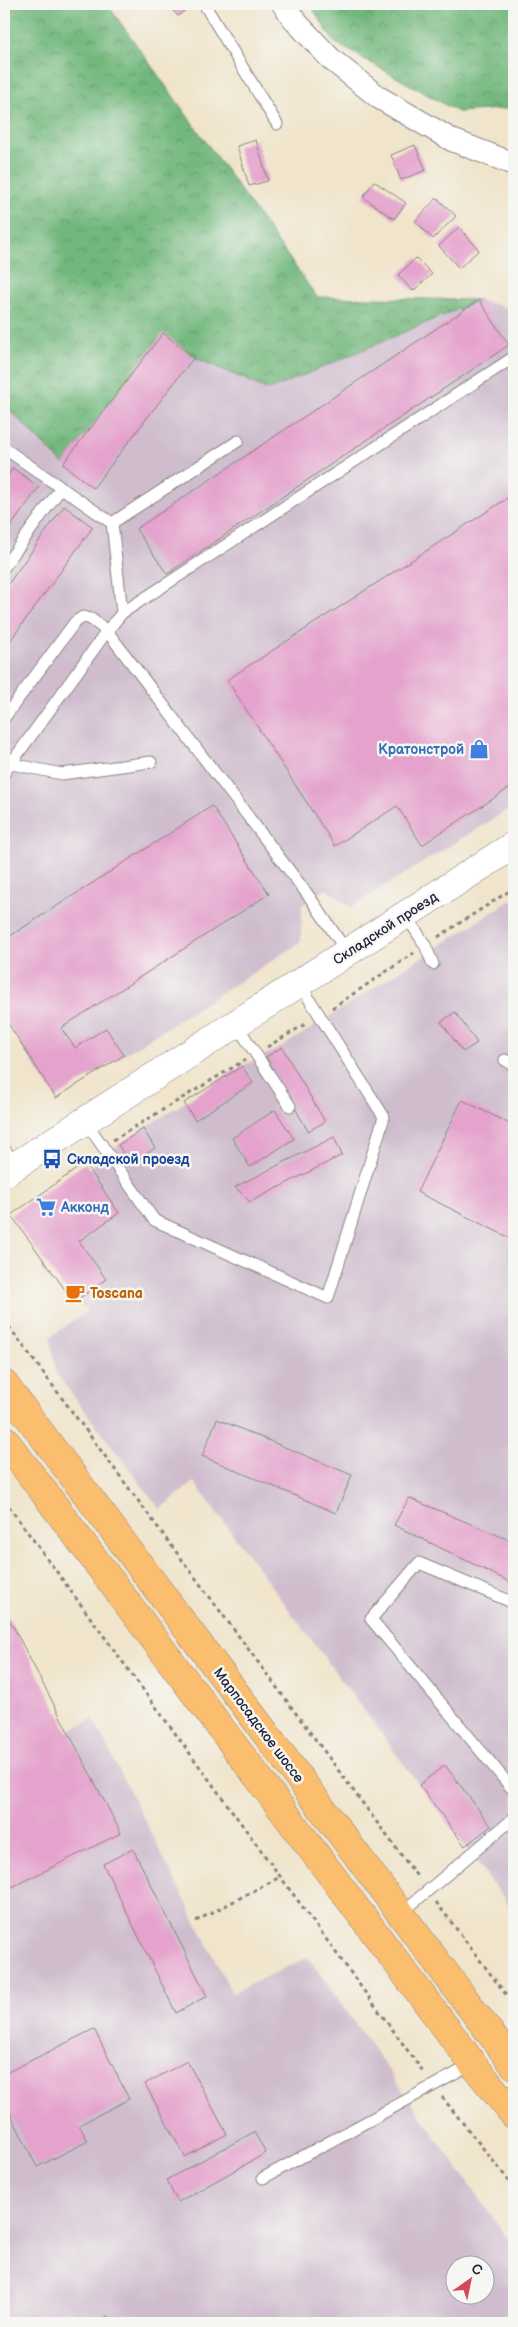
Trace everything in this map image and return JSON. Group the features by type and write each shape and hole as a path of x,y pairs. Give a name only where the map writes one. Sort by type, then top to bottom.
{"main road":[{"name":"Марпосадское шоссе","path":"4,1384 514,2065"},
{"path":"4,1439 473,2064 514,2115"}],"street":[{"path":"283,4 296,22 331,59 378,97 452,140 514,164"},
{"name":"Складской проезд","path":"8,1162 85,1121 514,845"}],"lane":[{"path":"204,4 277,124"},
{"path":"8,769 122,613 514,356"},
{"path":"112,523 238,441"},
{"path":"4,448 112,523 122,613"},
{"path":"4,567 61,488"},
{"path":"4,718 74,622 82,617 92,619 107,631 311,899 347,952"},
{"path":"8,769 62,774 151,762"},
{"path":"406,915 425,945 432,964"},
{"path":"85,1121 154,1220 328,1298 384,1117 299,983"},
{"path":"236,1024 290,1106"},
{"path":"514,1603 419,1563 371,1619 514,1790"},
{"path":"400,1914 514,1818"},
{"path":"263,2178 473,2064"}],"path":[{"path":"4,1320 423,1884"},
{"path":"4,1500 429,2079"},
{"path":"196,1921 280,1877"},
{"path":"434,1900 514,2005"},
{"path":"439,2093 514,2187"}],"shaded area":[{"path":"479,300 514,310 514,806 351,907 326,889 302,905 301,942 56,1098 4,1017 4,404 63,464 163,333 269,390"},
{"path":"514,898 514,1912 194,1482 160,1509 56,1373 50,1337 88,1310 74,1302 106,1279 79,1241 89,1169 118,1145 143,1129 242,1066 282,1047"},
{"path":"4,1609 67,1732 93,1719 232,1993 308,1957 514,2247 514,2323 4,2323"}],"green space":[{"path":"4,4 107,4 317,297 479,300 269,390 194,357 163,334 63,464 4,404"},
{"path":"310,4 514,4 514,108 458,112 334,42"}],"building":[{"path":"167,4 193,4 178,16"},
{"path":"256,140 268,181 249,186 237,146"},
{"path":"415,145 426,170 401,180 391,155"},
{"path":"374,181 406,203 394,219 363,197"},
{"path":"437,198 456,216 433,239 415,221"},
{"path":"459,227 479,250 459,268 439,246"},
{"path":"416,258 432,274 413,291 398,275"},
{"path":"479,300 509,345 167,574 136,529"},
{"path":"163,333 194,357 93,488 63,464"},
{"path":"13,468 39,487 4,536 4,481"},
{"path":"514,494 514,785 422,845 397,806 335,846 227,680"},
{"path":"64,506 93,527 4,649 4,590"},
{"path":"212,806 269,894 61,1028 75,1048 106,1028 124,1055 56,1098 4,1017 4,940"},
{"path":"455,1012 477,1043 463,1052 441,1022"},
{"path":"282,1047 325,1122 308,1131 266,1057"},
{"path":"242,1066 253,1083 195,1120 184,1103"},
{"path":"462,1100 514,1126 514,1240 417,1192"},
{"path":"275,1110 294,1139 250,1167 232,1138"},
{"path":"143,1129 155,1148 130,1164 118,1145"},
{"path":"334,1137 342,1155 250,1202 235,1187"},
{"path":"85,1163 119,1213 79,1241 106,1279 74,1302 11,1215"},
{"path":"217,1419 352,1475 336,1513 202,1456"},
{"path":"409,1498 514,1542 514,1584 394,1525"},
{"path":"4,1609 121,1833 4,1891"},
{"path":"445,1765 491,1826 465,1846 419,1785"},
{"path":"133,1849 207,1996 176,2013 103,1864"},
{"path":"94,2029 129,2099 79,2125 88,2141 37,2167 4,2101 4,2074"},
{"path":"187,2061 227,2134 185,2157 145,2084"},
{"path":"254,2132 266,2153 178,2202 166,2180"},
{"path":"108,2316 111,2323 94,2323"}],"place":[{"name":"Кратонстрой","path":"479,749"},
{"name":"Складской проезд","path":"52,1159"},
{"name":"Акконд","path":"46,1207"},
{"name":"Toscana","path":"75,1293"}]}
